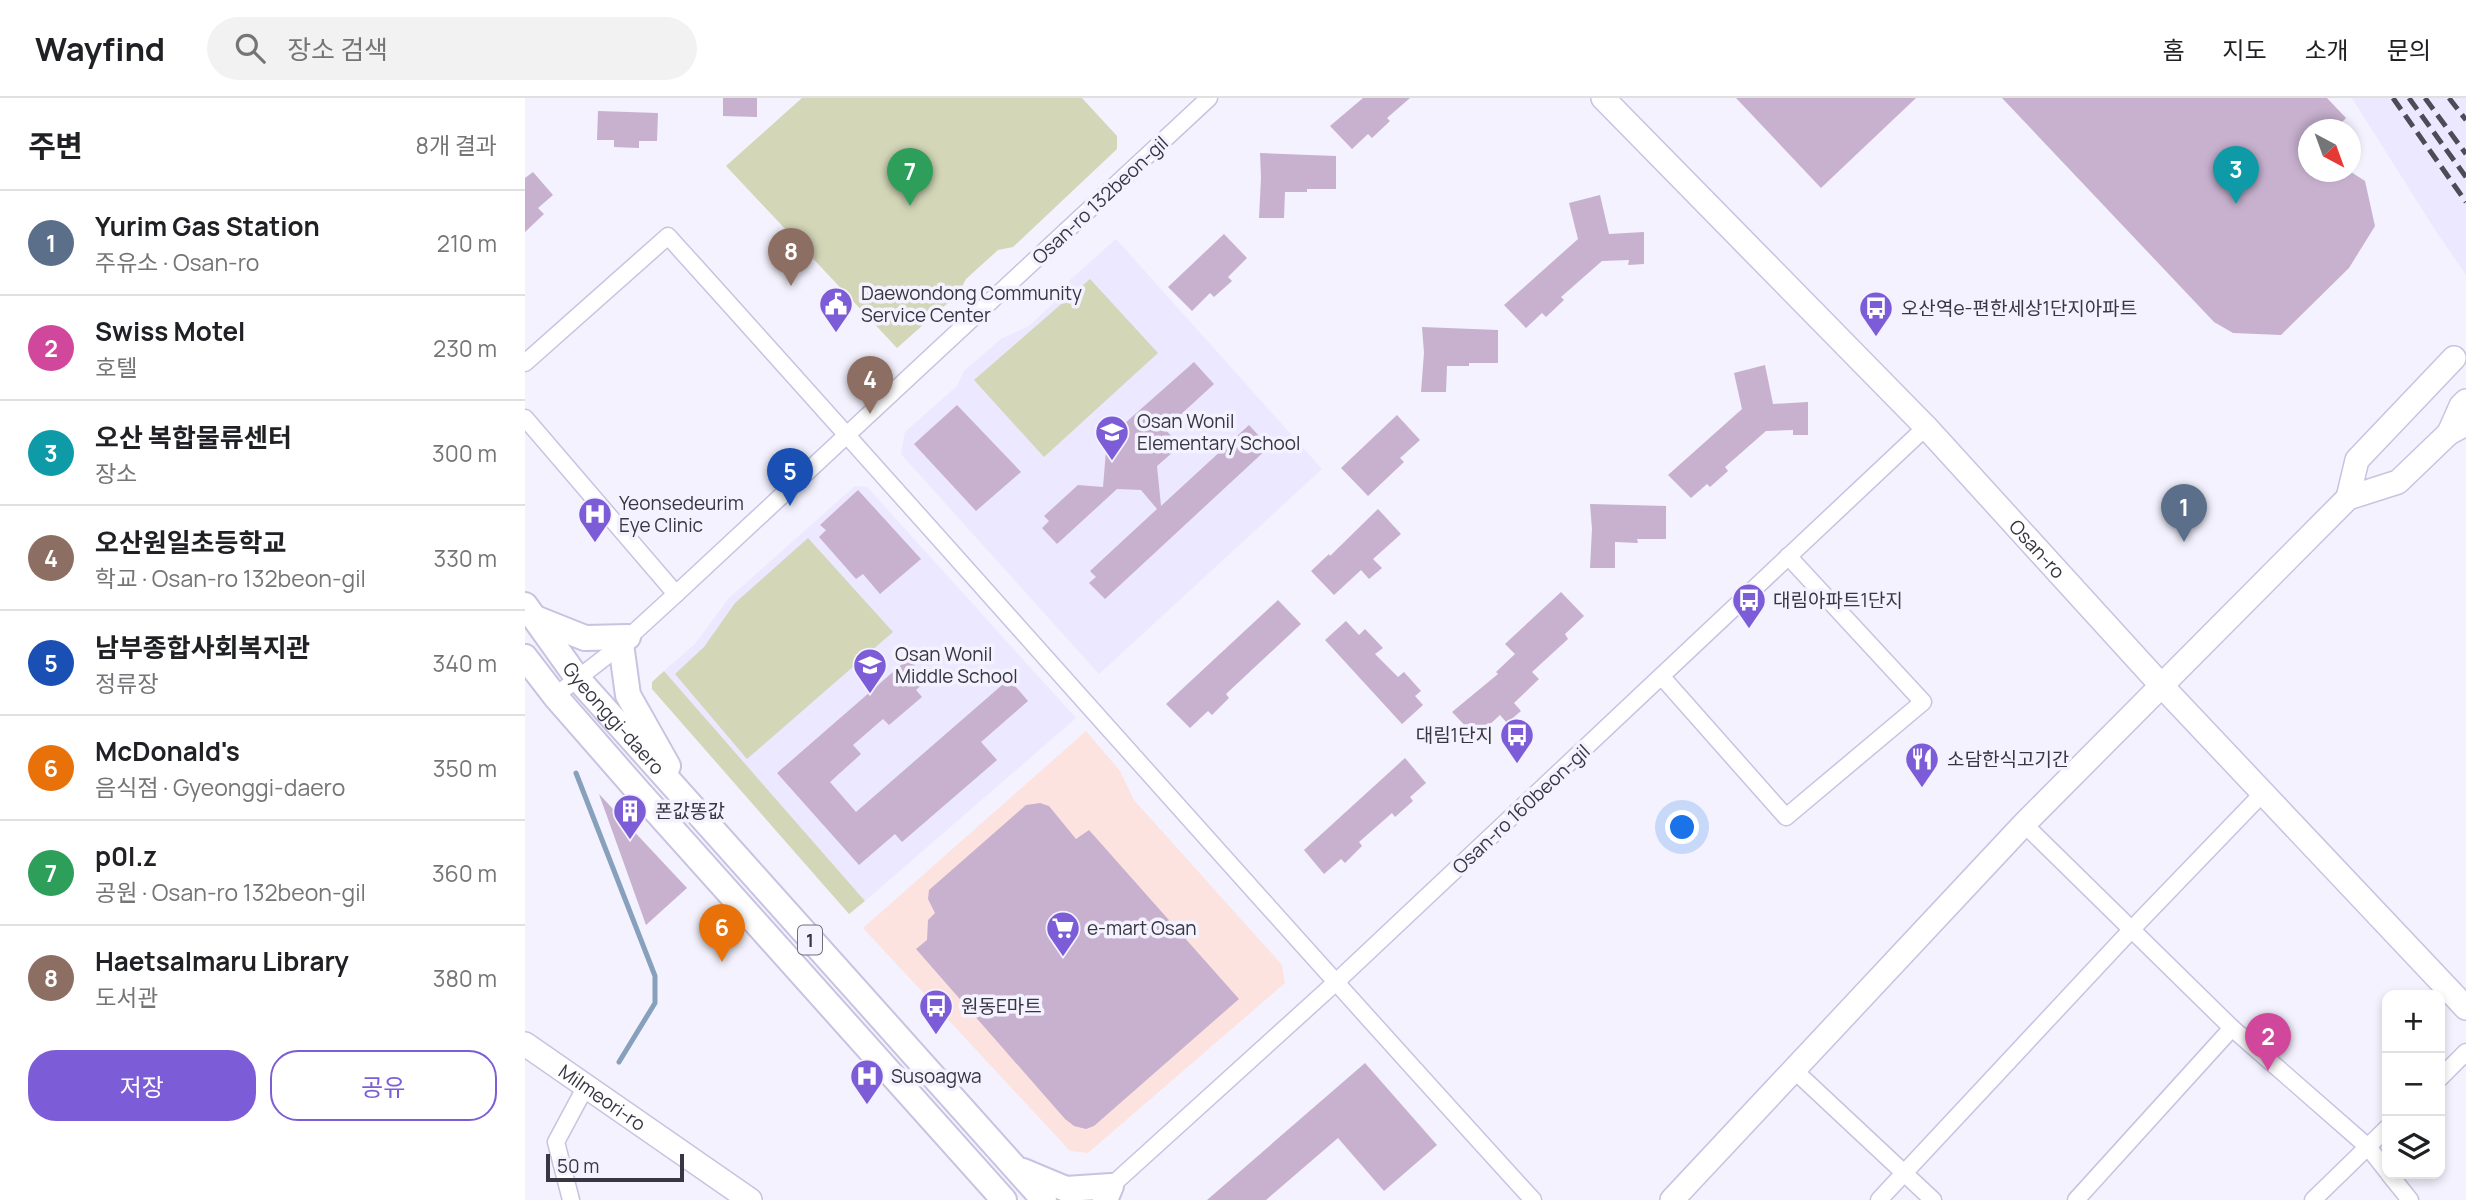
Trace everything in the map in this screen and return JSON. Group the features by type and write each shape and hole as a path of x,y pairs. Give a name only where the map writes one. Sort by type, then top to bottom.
{"main road":[{"path":"530,612 585,638 625,641 628,695 697,814"},
{"name":"Gyeonggi-daero","path":"530,612 578,679 1044,1200"},
{"name":"Gyeonggi-daero","path":"525,657 555,696 1004,1200"},
{"path":"1014,1167 1066,1189 1108,1193"}],"street":[{"name":"Osan-ro 132beon-gil","path":"555,696 625,641 1209,98"},
{"name":"Osan-ro","path":"1603,98 1926,427 2161,685 2466,1008"},
{"path":"525,363 667,236 1533,1200"},
{"path":"2349,498 2357,460 2460,356"},
{"path":"1672,1200 2024,824 2161,685 2349,498 2398,482 2457,429 2461,406 2466,401"},
{"path":"525,418 676,594"},
{"name":"Osan-ro 160beon-gil","path":"1108,1193 1926,427"},
{"path":"1662,677 1786,817 1923,702 1788,556"},
{"path":"1879,1200 2263,793"},
{"path":"2024,824 2232,1028 2368,1147 2382,1164"},
{"path":"2076,1200 2232,1028"},
{"name":"Milmeori-ro","path":"525,1044 750,1200"},
{"path":"2445,1072 2466,1052"},
{"path":"1794,1070 1933,1200"},
{"path":"571,1200 556,1142 586,1086"},
{"path":"2313,1200 2382,1133"},
{"path":"2394,1179 2410,1200"}],"shaded area":[{"path":"2352,98 2466,98 2466,275 2434,228"},
{"name":"Osan Wonil Elementary School","path":"1116,239 1322,469 1099,674 901,454 905,432 957,386 964,371 1001,339 1029,326 1060,297 1070,280"},
{"name":"Osan Wonil Middle School","path":"855,486 867,487 1076,718 865,901 664,671 695,644 729,598"},
{"name":"e-mart Osan","path":"1086,731 1120,771 1134,800 1282,965 1285,983 1088,1153 1070,1151 863,928"}],"green space":[{"path":"802,98 1082,98 1117,136 1117,149 1013,247 998,250 966,279 958,294 897,348 726,166"},
{"path":"1090,279 1158,353 1044,457 974,380"},
{"path":"808,538 893,632 747,759 675,674 704,647 735,603"},
{"path":"664,671 865,901 849,914 652,689 652,682"}],"building":[{"path":"723,98 757,98 757,117 723,116"},
{"path":"1363,98 1410,98 1387,118 1390,121 1372,138 1368,134 1352,149 1330,126"},
{"path":"1736,98 1916,98 1821,188"},
{"path":"2002,98 2327,98 2346,118 2298,119 2298,182 2361,182 2361,178 2365,181 2375,226 2349,268 2281,335 2233,333 2214,322"},
{"path":"598,111 658,113 657,141 639,141 639,148 614,147 614,140 597,140"},
{"path":"1260,153 1336,156 1336,189 1285,192 1284,218 1259,218"},
{"path":"533,172 553,195 538,208 544,214 525,232 525,178"},
{"path":"1600,195 1609,234 1644,232 1644,264 1628,265 1629,260 1602,261 1561,297 1564,300 1546,317 1542,313 1526,328 1504,305 1578,239 1569,203"},
{"path":"1224,234 1247,258 1228,277 1232,281 1214,297 1210,293 1192,311 1168,287"},
{"path":"1422,327 1498,330 1498,363 1447,366 1446,392 1421,392 1424,353"},
{"path":"1194,362 1214,384 1165,429 1180,446 1157,466 1161,506 1249,425 1269,447 1105,599 1089,583 1096,577 1090,571 1157,509 1141,490 1117,489 1057,544 1042,528 1049,521 1044,516 1078,485 1103,487 1107,439"},
{"path":"1765,365 1773,404 1808,402 1808,435 1793,435 1793,430 1766,431 1725,467 1728,471 1710,487 1707,484 1691,498 1668,475 1742,409 1734,373"},
{"path":"957,405 1021,472 976,511 914,444"},
{"path":"1397,415 1420,440 1400,458 1404,462 1368,496 1341,468"},
{"path":"858,490 921,559 880,594 863,574 856,579 819,537 826,530 820,525"},
{"path":"1590,504 1666,506 1666,539 1637,539 1638,543 1615,542 1615,568 1590,568"},
{"path":"1378,509 1401,534 1373,559 1382,568 1369,579 1361,570 1334,595 1311,571"},
{"path":"1561,592 1584,616 1565,634 1568,639 1532,672 1539,679 1514,703 1521,711 1507,723 1500,715 1476,737 1452,712 1498,674 1496,672 1515,654 1505,644"},
{"path":"1278,600 1301,624 1226,694 1229,698 1212,715 1208,711 1190,728 1166,704"},
{"path":"1346,621 1359,635 1365,629 1383,648 1375,654 1398,677 1404,672 1421,691 1415,696 1423,705 1402,724 1325,640"},
{"path":"909,658 927,680 916,690 922,697 889,725 883,719 853,745 861,754 830,782 856,812 1009,679 1028,701 981,742 997,760 902,842 895,834 859,865 777,773"},
{"path":"1405,758 1426,783 1410,797 1413,801 1395,817 1392,813 1359,842 1362,846 1345,863 1341,859 1324,874 1304,850"},
{"name":"폰값똥값","path":"599,794 687,888 646,925"},
{"name":"e-mart Osan","path":"1040,803 1049,806 1076,839 1089,830 1239,999 1094,1126 1086,1129 1074,1126 1065,1119 916,949 927,940 928,920 935,913 928,899 929,890 1026,805"},
{"path":"1365,1063 1437,1145 1384,1191 1338,1138 1266,1200 1207,1200"}],"waterway":[{"path":"576,773 655,976 655,1003 619,1062"}],"railway":[{"path":"2393,98 2466,202"},
{"path":"2409,98 2466,177"},
{"path":"2425,98 2466,154"},
{"path":"2449,98 2466,120"}],"place":[{"name":"오산 복합물류센터","path":"2236,204"},
{"name":"p0l.z","path":"910,206"},
{"name":"Haetsalmaru Library","path":"791,286"},
{"name":"Daewondong Community Service Center","path":"836,334"},
{"name":"오산역e-편한세상1단지아파트","path":"1876,338"},
{"name":"오산원일초등학교","path":"870,414"},
{"name":"Osan Wonil Elementary School","path":"1112,462"},
{"name":"남부종합사회복지관","path":"790,506"},
{"name":"Yurim Gas Station","path":"2184,542"},
{"name":"Yeonsedeurim Eye Clinic","path":"595,544"},
{"name":"대림아파트1단지","path":"1749,630"},
{"name":"Osan Wonil Middle School","path":"870,695"},
{"name":"대림1단지","path":"1517,765"},
{"name":"소담한식고기간","path":"1922,789"},
{"name":"폰값똥값","path":"630,841"},
{"name":"e-mart Osan","path":"1063,958"},
{"name":"McDonald's","path":"722,962"},
{"name":"원동E마트","path":"936,1036"},
{"name":"Swiss Motel","path":"2268,1071"},
{"name":"Susoagwa","path":"867,1106"}]}
